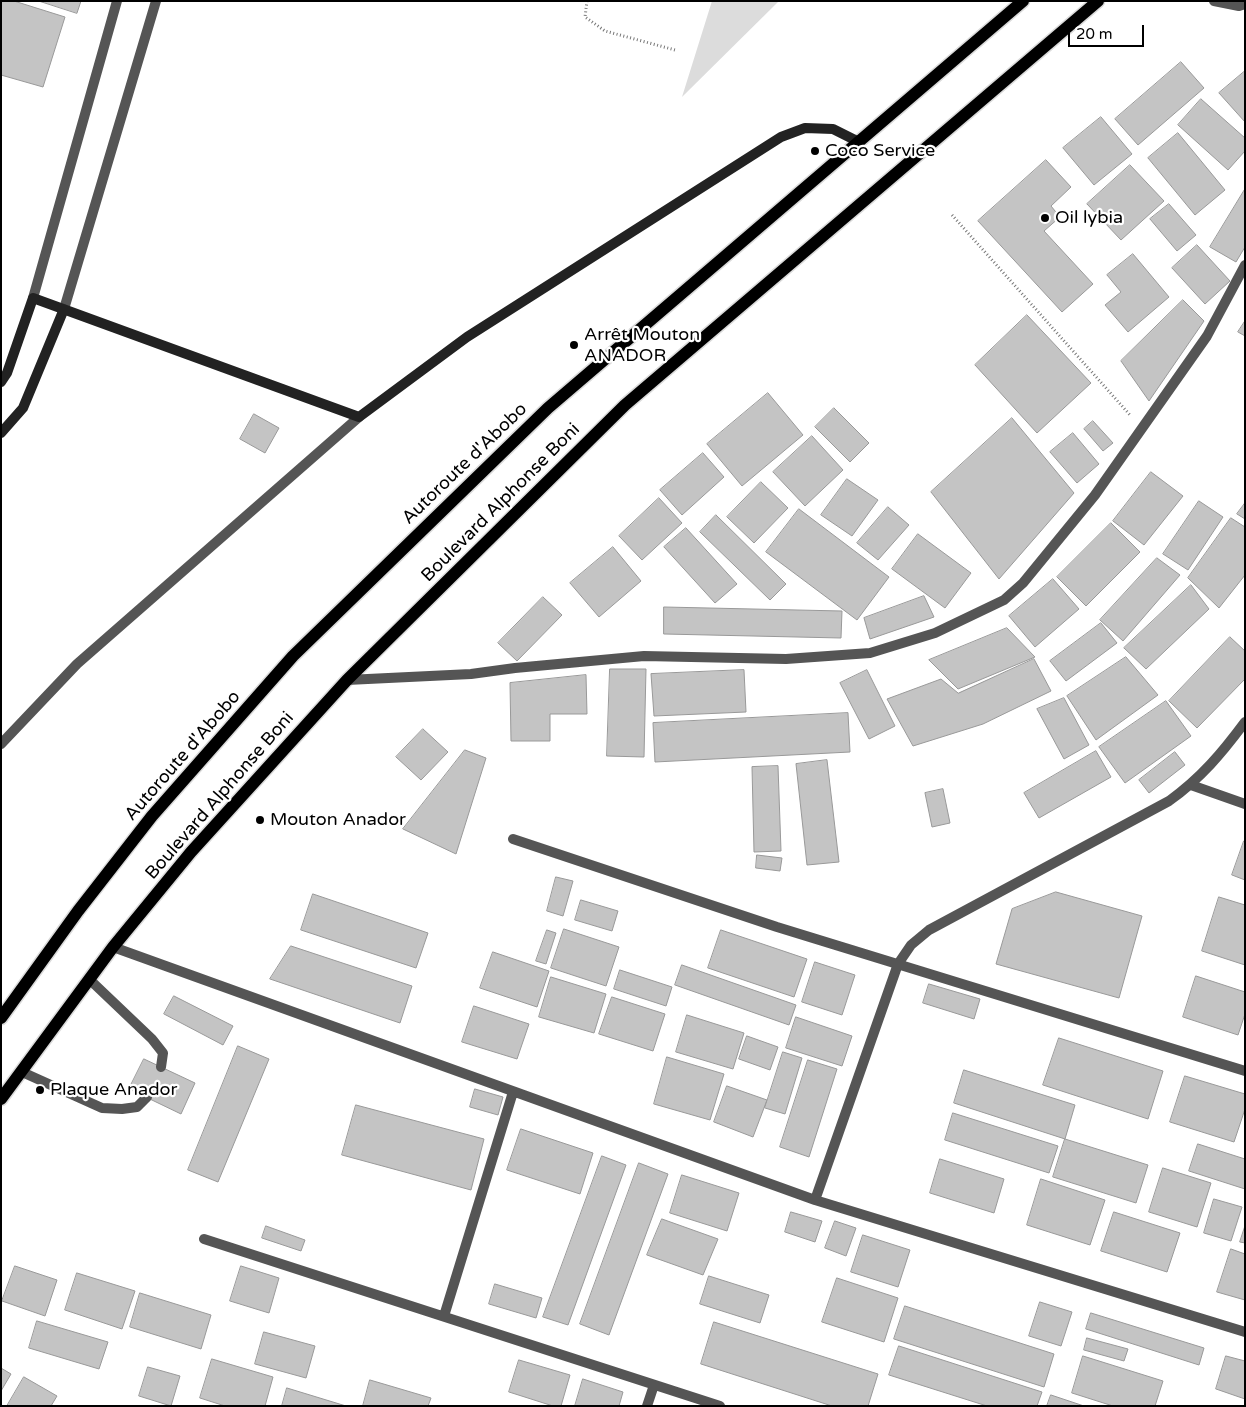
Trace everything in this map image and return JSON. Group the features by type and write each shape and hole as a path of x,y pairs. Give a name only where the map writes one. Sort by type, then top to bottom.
{"main road":[{"name":"Autoroute d'Abobo","path":"1,1018 78,911 152,816 293,656 548,408 1022,1"},
{"name":"Boulevard Alphonse Boni","path":"1,1099 113,947 191,852 347,680 625,406 1098,1"},
{"path":"1,382 7,373 33,298 360,417 467,337 781,137 805,128 832,129 860,142"},
{"path":"1,433 23,408 64,309"}],"street":[{"path":"33,298 117,1"},
{"path":"64,309 156,1"},
{"path":"1214,1 1239,6 1245,4"},
{"path":"347,680 471,674 644,656 786,659 870,653 935,633 1004,600 1023,583 1095,495 1207,336 1245,265"},
{"path":"1,744 77,664 360,417"},
{"path":"815,1200 898,964 912,945 929,930 1169,800 1191,785 1214,762 1245,722"},
{"path":"1191,785 1245,804"},
{"path":"514,839 778,927 1245,1071"},
{"path":"113,947 815,1200 1245,1332"},
{"path":"89,979 152,1039 163,1053 162,1067"},
{"path":"22,1072 102,1108 122,1109 138,1107 146,1097"},
{"path":"444,1316 513,1092"},
{"path":"204,1239 720,1406"},
{"path":"647,1406 654,1385"}],"path":[{"path":"586,1 585,17 605,31 675,50"},
{"path":"952,215 1142,428"}],"shaded area":[{"path":"712,1 779,1 682,97"}],"building":[{"path":"1,1 14,1 65,17 43,87 1,75"},
{"path":"39,1 81,1 77,13"},
{"path":"1181,62 1204,88 1138,145 1115,119"},
{"path":"1245,71 1245,122 1219,93"},
{"path":"1201,99 1245,138 1245,151 1228,170 1178,125"},
{"path":"1101,117 1132,154 1094,185 1063,148"},
{"path":"1178,133 1225,190 1195,215 1148,158"},
{"path":"1046,160 1071,187 1051,206 1060,217 1044,231 1093,284 1062,312 978,221"},
{"path":"1130,165 1164,201 1121,240 1087,204"},
{"path":"1245,189 1245,247 1236,262 1210,247"},
{"path":"1169,204 1196,235 1177,251 1150,219"},
{"path":"1197,245 1230,281 1205,304 1172,268"},
{"path":"1133,254 1169,297 1128,332 1105,305 1121,292 1107,275"},
{"path":"1183,300 1204,321 1149,401 1121,361"},
{"path":"1027,315 1091,383 1037,433 975,365"},
{"path":"1245,321 1245,336 1238,332"},
{"path":"768,393 803,435 742,486 707,444"},
{"path":"834,408 869,443 850,462 815,427"},
{"path":"254,414 279,428 265,453 240,439"},
{"path":"1012,418 1074,493 999,579 931,492"},
{"path":"1093,421 1113,443 1103,451 1084,429"},
{"path":"1073,433 1099,464 1077,483 1050,452"},
{"path":"812,436 843,470 805,506 773,472"},
{"path":"703,453 724,477 682,515 660,490"},
{"path":"1151,472 1183,496 1144,545 1113,521"},
{"path":"847,479 878,500 852,536 821,515"},
{"path":"761,482 788,508 754,543 727,517"},
{"path":"659,498 682,523 642,560 619,536"},
{"path":"1199,501 1223,517 1188,570 1163,554"},
{"path":"1245,503 1245,519 1237,514"},
{"path":"888,507 909,525 878,560 857,543"},
{"path":"799,509 889,577 857,620 766,552"},
{"path":"716,515 786,584 770,600 700,532"},
{"path":"1231,518 1245,527 1245,575 1219,608 1188,578"},
{"path":"1111,523 1140,552 1086,606 1057,577"},
{"path":"686,528 737,584 715,603 664,547"},
{"path":"918,534 971,573 945,608 892,569"},
{"path":"613,547 641,581 599,617 570,583"},
{"path":"1157,558 1180,575 1123,641 1100,620"},
{"path":"1053,579 1079,609 1035,647 1009,616"},
{"path":"1191,585 1209,609 1146,669 1124,648"},
{"path":"924,596 934,617 870,639 864,618"},
{"path":"543,597 562,615 517,661 498,643"},
{"path":"664,607 842,611 841,638 664,634"},
{"path":"1101,623 1117,643 1066,681 1050,661"},
{"path":"1007,628 1035,657 958,689 929,660"},
{"path":"1230,637 1245,651 1245,679 1197,728 1169,701"},
{"path":"1126,657 1158,695 1096,740 1067,696"},
{"path":"1034,659 1051,691 983,724 913,746 887,699 941,679 958,693"},
{"path":"610,669 646,669 644,757 607,756"},
{"path":"744,670 746,712 654,716 651,674"},
{"path":"867,670 895,726 869,739 840,683"},
{"path":"586,675 587,714 550,714 550,741 511,741 510,683"},
{"path":"1064,698 1089,745 1064,759 1037,709"},
{"path":"1166,701 1191,736 1125,783 1099,747"},
{"path":"848,713 850,752 655,762 653,723"},
{"path":"423,729 448,752 421,780 396,757"},
{"path":"465,750 486,758 456,854 403,829"},
{"path":"1096,751 1111,777 1039,818 1024,793"},
{"path":"1175,752 1185,765 1149,793 1139,780"},
{"path":"827,760 839,862 807,865 796,764"},
{"path":"778,766 781,851 754,852 752,767"},
{"path":"943,789 950,823 932,827 925,793"},
{"path":"1245,841 1245,880 1232,875"},
{"path":"757,855 782,858 780,871 756,868"},
{"path":"556,877 573,881 563,916 547,911"},
{"path":"1056,892 1142,916 1119,998 996,964 1012,909"},
{"path":"313,894 428,933 416,968 301,930"},
{"path":"1219,897 1245,905 1245,965 1202,951"},
{"path":"581,900 618,911 612,931 575,920"},
{"path":"564,929 619,947 606,986 551,968"},
{"path":"547,930 556,933 546,964 536,961"},
{"path":"721,930 807,959 794,997 708,968"},
{"path":"291,946 412,986 400,1023 270,979"},
{"path":"493,952 549,971 537,1007 480,988"},
{"path":"815,962 855,975 842,1015 802,1002"},
{"path":"682,965 796,1005 789,1025 675,985"},
{"path":"620,970 672,987 666,1006 614,989"},
{"path":"1196,976 1245,992 1245,1014 1238,1035 1183,1017"},
{"path":"551,977 606,994 594,1033 539,1017"},
{"path":"929,984 980,999 974,1019 923,1003"},
{"path":"174,996 233,1026 223,1045 164,1014"},
{"path":"612,997 665,1014 653,1051 599,1034"},
{"path":"474,1006 529,1024 517,1059 462,1042"},
{"path":"687,1015 744,1033 733,1069 676,1052"},
{"path":"796,1017 852,1036 842,1066 786,1048"},
{"path":"747,1036 778,1047 770,1070 739,1059"},
{"path":"1059,1038 1163,1071 1148,1119 1043,1085"},
{"path":"238,1046 269,1059 218,1182 188,1170"},
{"path":"783,1052 802,1058 785,1114 765,1108"},
{"path":"667,1057 724,1074 710,1120 654,1104"},
{"path":"144,1059 195,1083 181,1114 129,1089"},
{"path":"808,1060 837,1069 809,1157 780,1147"},
{"path":"964,1070 1075,1105 1065,1139 954,1103"},
{"path":"1185,1076 1245,1094 1245,1109 1234,1142 1170,1122"},
{"path":"727,1086 767,1100 753,1137 714,1122"},
{"path":"475,1089 503,1097 498,1115 470,1107"},
{"path":"356,1105 484,1139 471,1190 342,1155"},
{"path":"953,1113 1058,1146 1049,1173 945,1140"},
{"path":"521,1129 593,1153 580,1194 507,1170"},
{"path":"1065,1139 1148,1165 1136,1203 1053,1177"},
{"path":"1198,1144 1245,1159 1245,1189 1189,1171"},
{"path":"602,1156 626,1165 568,1325 543,1317"},
{"path":"940,1159 1004,1179 994,1213 930,1193"},
{"path":"639,1163 668,1174 609,1335 580,1324"},
{"path":"1163,1168 1211,1183 1197,1227 1149,1212"},
{"path":"682,1175 739,1193 727,1231 670,1213"},
{"path":"1041,1179 1105,1200 1090,1245 1027,1225"},
{"path":"1214,1199 1242,1207 1231,1241 1204,1233"},
{"path":"791,1212 822,1221 815,1242 785,1232"},
{"path":"1114,1212 1180,1233 1167,1272 1101,1251"},
{"path":"662,1219 718,1239 703,1275 647,1255"},
{"path":"835,1221 856,1228 846,1256 825,1248"},
{"path":"266,1226 305,1240 301,1251 262,1238"},
{"path":"1245,1226 1245,1243 1240,1242"},
{"path":"863,1235 910,1250 898,1287 851,1272"},
{"path":"1231,1249 1245,1254 1245,1300 1217,1292"},
{"path":"15,1266 57,1280 45,1316 2,1301"},
{"path":"241,1266 279,1278 269,1313 230,1301"},
{"path":"77,1273 135,1291 122,1329 65,1310"},
{"path":"709,1276 769,1295 760,1323 700,1304"},
{"path":"837,1278 898,1298 884,1342 822,1322"},
{"path":"495,1284 542,1298 536,1318 489,1304"},
{"path":"140,1293 211,1315 201,1349 130,1327"},
{"path":"1040,1302 1072,1312 1061,1346 1029,1336"},
{"path":"905,1306 1054,1354 1044,1387 894,1339"},
{"path":"1091,1313 1204,1348 1199,1365 1086,1329"},
{"path":"37,1321 108,1342 99,1369 29,1348"},
{"path":"714,1322 878,1374 868,1406 832,1406 701,1364"},
{"path":"264,1332 315,1346 306,1378 255,1364"},
{"path":"1087,1338 1128,1349 1124,1361 1084,1350"},
{"path":"899,1346 1042,1392 1037,1406 987,1406 889,1375"},
{"path":"1083,1356 1163,1381 1155,1406 1113,1406 1072,1393"},
{"path":"1226,1356 1245,1361 1245,1399 1216,1389"},
{"path":"212,1359 273,1377 265,1406 225,1406 200,1398"},
{"path":"519,1360 570,1375 561,1406 553,1406 509,1392"},
{"path":"148,1367 180,1376 171,1406 139,1396"},
{"path":"1,1368 11,1374 1,1391"},
{"path":"24,1377 57,1396 51,1406 7,1406"},
{"path":"583,1379 623,1392 619,1406 575,1406"},
{"path":"370,1380 431,1398 428,1406 363,1406"},
{"path":"287,1388 346,1406 282,1406"},
{"path":"1051,1395 1084,1406 1047,1406"}],"place":[{"name":"Coco Service","path":"815,151"},
{"name":"Oil lybia","path":"1045,218"},
{"name":"Arrêt Mouton ANADOR","path":"574,345"},
{"name":"Mouton Anador","path":"260,820"},
{"name":"Plaque Anador","path":"40,1090"}]}
